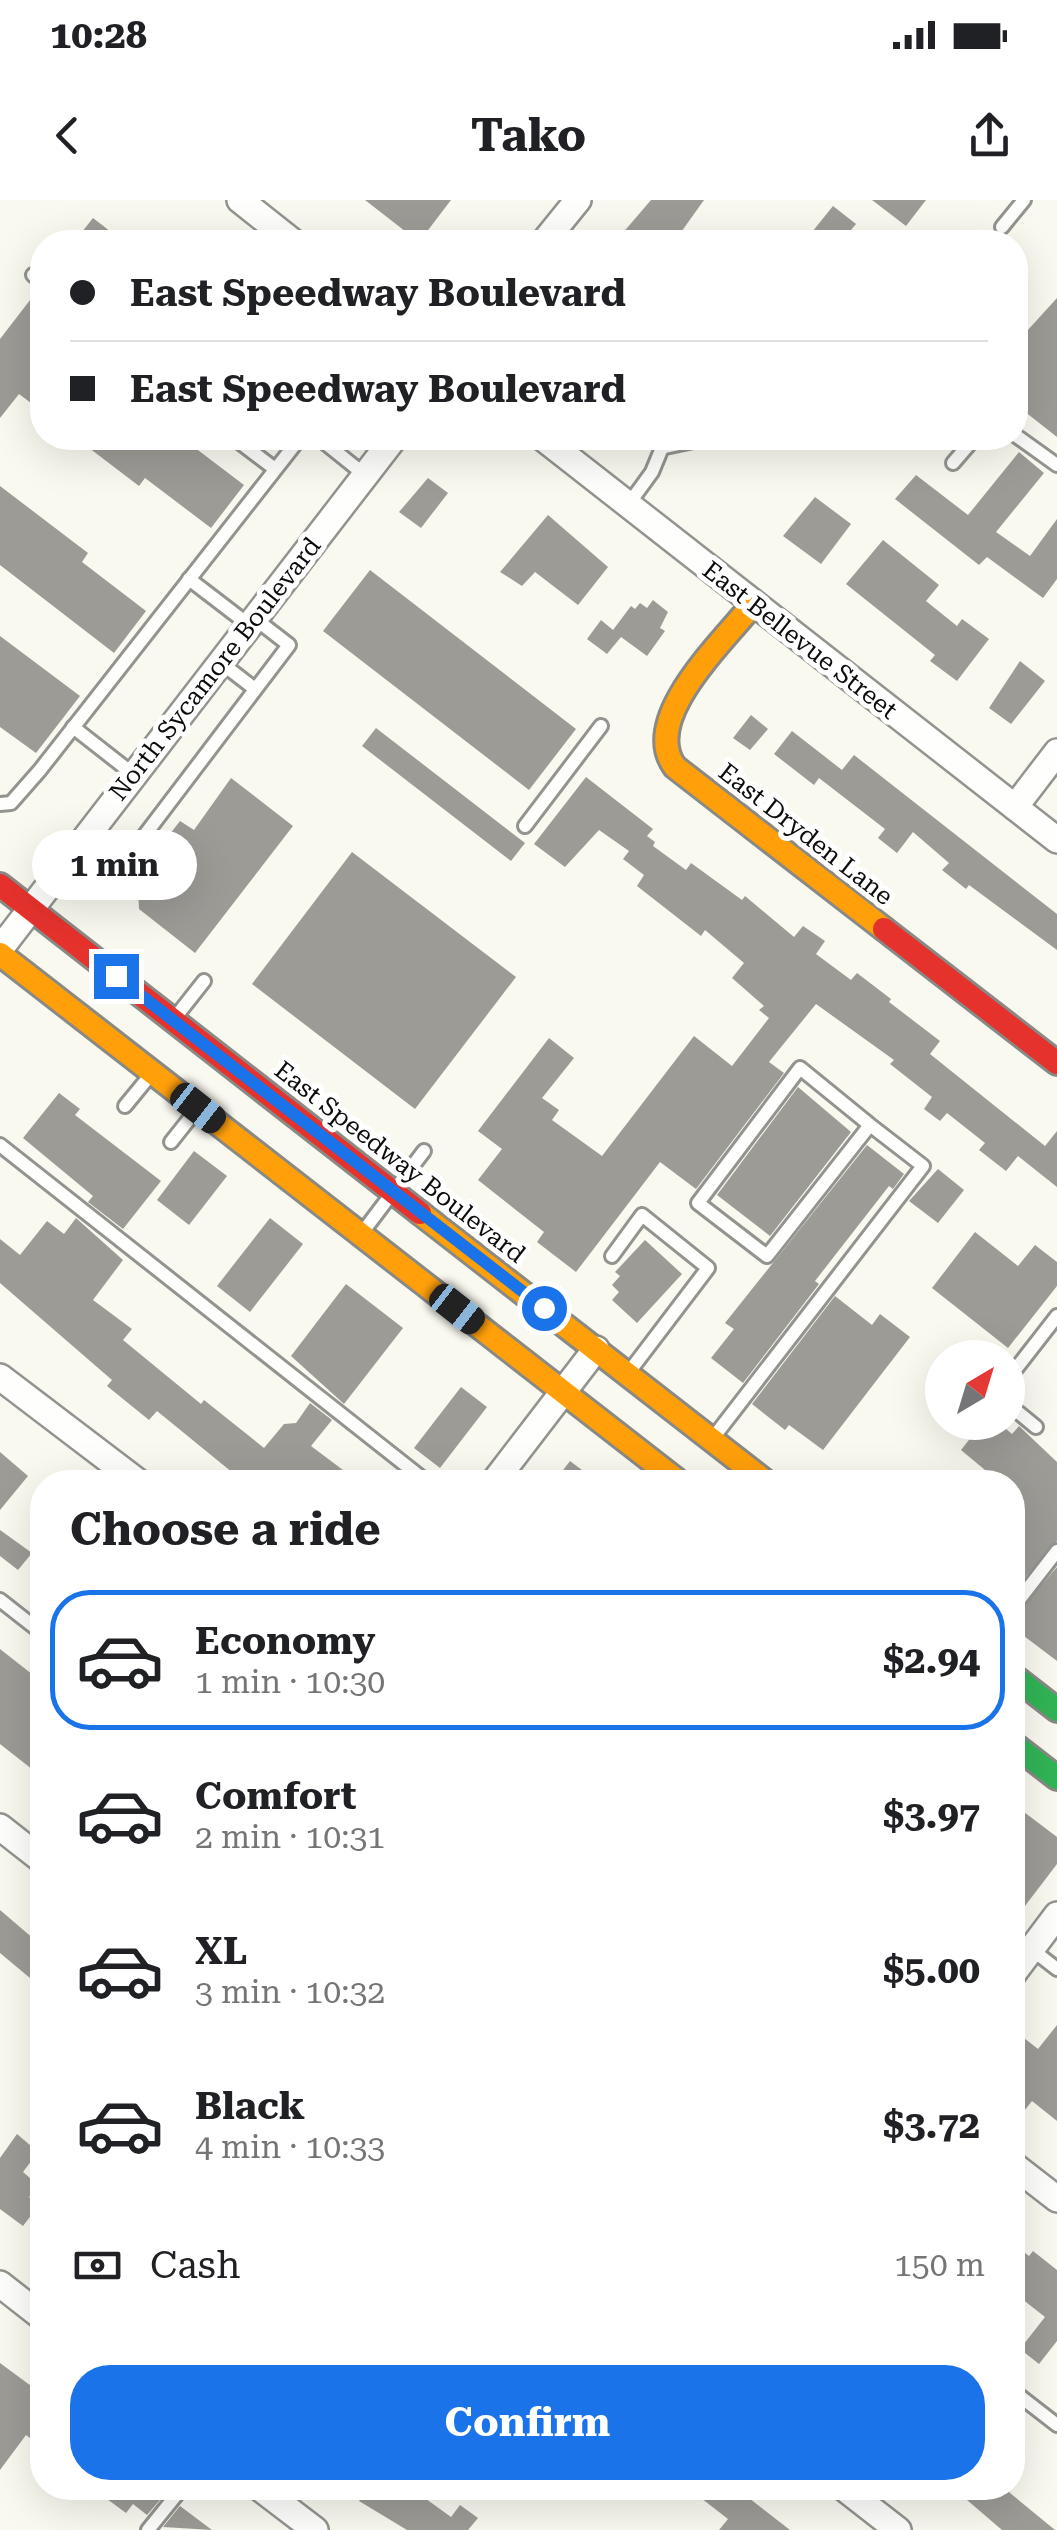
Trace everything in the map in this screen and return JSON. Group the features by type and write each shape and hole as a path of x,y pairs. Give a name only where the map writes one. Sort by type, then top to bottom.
{"main road":[{"name":"East Dryden Lane","path":"753,604 666,724 667,757 674,768 1057,1063"},
{"name":"East Speedway Boulevard","path":"0,885 751,1470"},
{"path":"0,951 665,1470"},
{"path":"1025,1685 1057,1710"},
{"path":"1025,1754 1057,1778"}],"street":[{"path":"240,200 279,230"},
{"path":"554,230 578,200"},
{"name":"North Sycamore Boulevard","path":"0,951 29,908 385,450"},
{"name":"East Bellevue Street","path":"558,450 1057,840"},
{"path":"1015,807 1057,752"},
{"path":"503,1470 596,1349"},
{"path":"0,1377 122,1470"},
{"path":"0,1827 30,1851"},
{"path":"1025,1940 1057,1915"},
{"path":"1025,2174 1057,2198"},
{"path":"0,2284 30,2308"},
{"path":"276,2500 315,2530"},
{"path":"859,2500 898,2530"}],"lane":[{"path":"1002,227 1024,200"},
{"path":"1028,444 1057,464"},
{"path":"250,450 276,469"},
{"path":"0,804 11,803 74,727 291,450"},
{"path":"334,450 365,475"},
{"path":"628,505 660,450"},
{"path":"954,463 965,450"},
{"path":"83,838 107,853 130,851 289,645 190,579"},
{"path":"220,662 255,690"},
{"path":"525,826 601,726"},
{"path":"74,727 133,774"},
{"path":"173,1020 204,981"},
{"path":"712,1440 923,1166 800,1068 698,1202 768,1256 870,1125"},
{"path":"125,1106 153,1072"},
{"path":"171,1142 198,1108"},
{"path":"0,1145 412,1470"},
{"path":"361,1234 424,1151"},
{"path":"612,1256 642,1215 708,1268 628,1374"},
{"path":"1025,1357 1057,1316"},
{"path":"1025,1418 1036,1427"},
{"path":"1025,1593 1057,1552"},
{"path":"0,1600 30,1624"},
{"path":"1025,1944 1057,1969"},
{"path":"1025,2400 1057,2425"},
{"path":"148,2530 172,2500"}],"building":[{"path":"365,200 451,200 428,230 404,230"},
{"path":"651,200 704,200 683,230 625,230"},
{"path":"872,200 926,200 906,226"},
{"path":"833,206 856,224 851,230 814,230"},
{"path":"93,218 108,230 84,230"},
{"path":"1057,298 1057,437 1028,414 1028,330"},
{"path":"30,300 30,402 19,394 0,418 0,339"},
{"path":"92,450 198,450 244,485 211,528 145,478 139,486"},
{"path":"1019,452 1044,473 996,532 1030,556 1057,519 1057,579 1043,598 987,557 979,565 895,499 916,475 968,515"},
{"path":"428,478 448,493 421,528 399,512"},
{"path":"0,486 88,553 82,562 146,611 114,653 0,565"},
{"path":"815,497 851,524 821,564 783,536"},
{"path":"548,515 608,567 578,605 535,572 522,586 500,572"},
{"path":"883,540 939,585 926,601 957,626 962,619 989,639 957,681 930,661 935,655 846,584"},
{"path":"370,570 576,729 529,790 323,631"},
{"path":"653,600 668,612 660,628 665,631 647,656 621,637 607,654 587,639 601,620 613,630 631,606 635,609 640,603 647,608"},
{"path":"0,636 80,696 36,753 0,727"},
{"path":"1020,661 1045,681 1011,724 989,708"},
{"path":"751,715 768,729 750,750 733,738"},
{"path":"376,728 525,843 511,861 362,746"},
{"path":"792,731 842,770 854,755 1057,914 1057,950 969,885 966,889 942,870 949,863 913,832 897,853 878,838 885,829 819,778 814,785 774,754"},
{"path":"586,777 653,829 647,836 655,842 653,846 686,870 691,863 742,900 745,896 794,937 803,926 825,941 816,954 851,980 857,973 891,999 889,1002 940,1041 930,1054 1045,1146 1057,1131 1057,1187 1018,1156 1006,1171 979,1150 985,1143 947,1113 940,1121 924,1109 932,1097 890,1064 894,1060 816,1004 769,1062 784,1073 696,1189 660,1162 576,1272 537,1242 544,1232 478,1180 502,1149 478,1131 549,1038 574,1058 542,1098 559,1110 552,1120 602,1156 694,1036 732,1066 769,1018 759,1010 764,1006 732,978 744,963 705,930 701,936 637,886 644,875 623,859 629,851 599,830 565,867 534,844"},
{"path":"231,778 293,826 195,953 139,909 138,888 169,849 163,843 180,821 194,830"},
{"path":"352,852 516,977 415,1109 252,984"},
{"path":"798,1087 851,1132 770,1236 717,1195"},
{"path":"59,1093 80,1109 75,1115 161,1181 123,1229 88,1202 93,1196 23,1138"},
{"path":"867,1145 904,1174 893,1189 889,1186 815,1281 819,1284 743,1383 711,1358 734,1329 725,1323"},
{"path":"194,1151 227,1176 189,1225 157,1200"},
{"path":"938,1169 964,1190 938,1223 909,1201"},
{"path":"76,1218 123,1260 93,1300 132,1329 123,1340 201,1404 204,1400 264,1448 284,1424 296,1423 310,1403 332,1420 311,1446 343,1470 229,1470 157,1411 149,1420 107,1386 112,1380 0,1283 0,1239 20,1255 47,1221 64,1234"},
{"path":"270,1218 303,1244 250,1312 217,1286"},
{"path":"975,1232 1018,1266 1035,1245 1057,1262 1057,1286 1014,1340 998,1340 932,1288"},
{"path":"645,1240 682,1274 637,1323 612,1300 619,1292 612,1285 620,1276 615,1272"},
{"path":"346,1284 403,1328 344,1404 291,1356"},
{"path":"835,1296 872,1325 880,1314 910,1337 823,1450 789,1425 785,1430 752,1404"},
{"path":"461,1387 487,1407 440,1468 414,1448"},
{"path":"1025,1432 1057,1462 1057,1541 1025,1577 1025,1470 985,1470 961,1450 969,1440 1025,1440"},
{"path":"0,1452 28,1476 0,1510"},
{"path":"570,1461 582,1470 563,1470"},
{"path":"0,1530 30,1552 18,1570 0,1556"},
{"path":"1057,1567 1057,1661 1025,1637 1025,1604"},
{"path":"0,1649 30,1673 30,1768 0,1744"},
{"path":"1025,1813 1057,1837 1057,1864 1025,1906"},
{"path":"0,1910 30,1936 30,1978 0,1953"},
{"path":"1057,2025 1057,2121 1032,2101 1025,2110 1025,2039 1038,2049"},
{"path":"17,2134 30,2145 30,2163 23,2172 30,2178 30,2217 23,2226 0,2209 0,2158"},
{"path":"1033,2251 1057,2270 1057,2341 1039,2364 1025,2353 1025,2343 1045,2317 1025,2301 1025,2253 1029,2256"},
{"path":"0,2363 30,2385 30,2438 26,2435 0,2470"},
{"path":"108,2500 160,2500 147,2515 133,2504 126,2513"},
{"path":"428,2500 451,2517 460,2505 478,2518 468,2530 407,2530 359,2501"},
{"path":"703,2500 751,2500 790,2530 719,2530 728,2519"},
{"path":"967,2500 1019,2500 1055,2530 1002,2530"},
{"path":"180,2506 212,2530 163,2527"}],"traffic: fast":[{"path":"1025,1685 1057,1710"},
{"path":"1025,1753 1057,1778"}],"traffic: slow":[{"path":"753,604 706,659 676,704 668,726 667,748 675,767 884,929"},
{"path":"0,954 664,1470"},
{"path":"420,1213 751,1470"}],"traffic: jam":[{"path":"0,885 420,1213"},
{"path":"884,929 1057,1063"}],"route":[{"path":"116,976 544,1308"}]}
